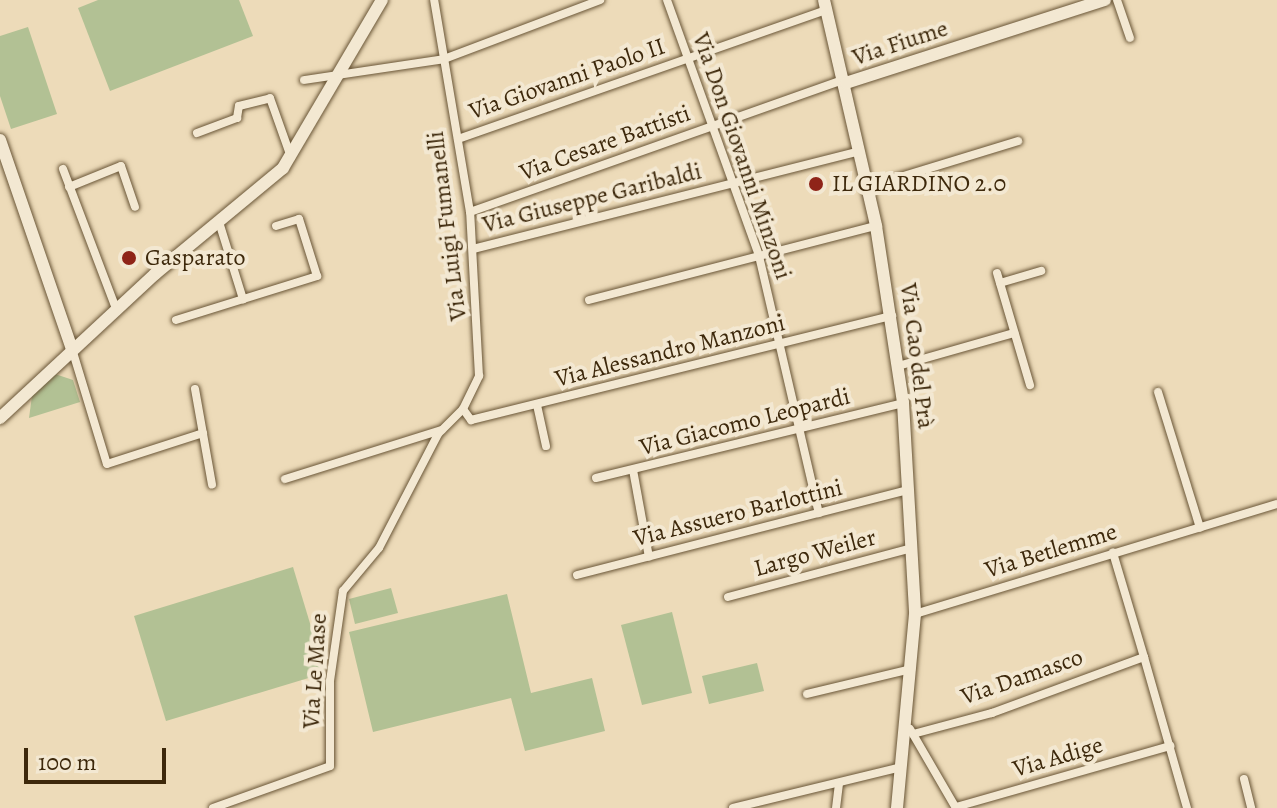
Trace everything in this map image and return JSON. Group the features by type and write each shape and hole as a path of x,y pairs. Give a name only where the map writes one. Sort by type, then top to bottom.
{"main road":[{"path":"0,418 72,349 292,157 336,75 382,0"},
{"name":"Via Fiume","path":"845,81 1105,0"},
{"name":"Via Cao del Prà","path":"825,5 876,226 903,403 915,614 910,728 901,767 897,808"},
{"path":"0,140 72,349"}],"street":[{"name":"Via Luigi Fumanelli","path":"434,0 470,212 482,353"},
{"path":"304,80 444,59 600,0"},
{"name":"Via Don Giovanni Minzoni","path":"667,0 715,125 759,256 819,513"},
{"path":"1117,0 1130,38"},
{"name":"Via Giovanni Paolo II","path":"458,139 688,58 825,5"},
{"name":"Via Cesare Battisti","path":"470,212 845,81"},
{"path":"197,133 237,118 239,106 270,98 292,157"},
{"path":"868,187 1018,141"},
{"name":"Via Giuseppe Garibaldi","path":"473,249 860,151"},
{"path":"69,187 121,166 135,207"},
{"path":"63,169 117,311"},
{"path":"176,320 317,276 299,219 276,226"},
{"path":"219,222 243,299"},
{"path":"589,300 876,226"},
{"path":"1000,283 1041,271"},
{"path":"997,273 1030,385"},
{"name":"Via Alessandro Manzoni","path":"463,409 471,420 892,316"},
{"path":"898,366 1014,333"},
{"path":"72,349 107,464 203,433"},
{"name":"Via Le Mase","path":"213,808 330,766 334,633 343,591 379,548 441,430 463,409 479,376 482,353"},
{"path":"195,389 212,484"},
{"path":"1158,392 1200,528"},
{"name":"Via Giacomo Leopardi","path":"596,478 903,403"},
{"path":"537,405 546,446"},
{"path":"285,479 441,430"},
{"path":"633,470 649,557"},
{"name":"Via Assuero Barlottini","path":"577,575 910,490"},
{"name":"Via Betlemme","path":"915,614 1277,504"},
{"name":"Largo Weiler","path":"728,597 912,548"},
{"path":"1113,553 1187,808"},
{"name":"Via Damasco","path":"910,728 992,713 1144,657"},
{"path":"807,694 911,669"},
{"path":"910,728 956,808"},
{"name":"Via Adige","path":"956,808 1170,746"},
{"path":"733,808 901,767"},
{"path":"1244,779 1251,808"},
{"path":"836,808 839,783"}],"green space":[{"path":"98,0 239,0 253,36 110,91 78,8"},
{"path":"28,27 57,114 11,129 0,96 0,36"},
{"path":"55,374 73,380 80,402 29,418 32,396"},
{"path":"293,567 325,673 166,721 134,616"},
{"path":"391,588 398,613 355,624 349,599"},
{"path":"507,594 531,693 592,678 605,731 525,751 511,698 373,732 349,632"},
{"path":"672,612 692,693 642,705 621,625"},
{"path":"757,663 764,691 709,704 702,676"}],"place":[{"name":"IL GIARDINO 2.0","path":"816,184"},
{"name":"Gasparato","path":"129,258"}]}
